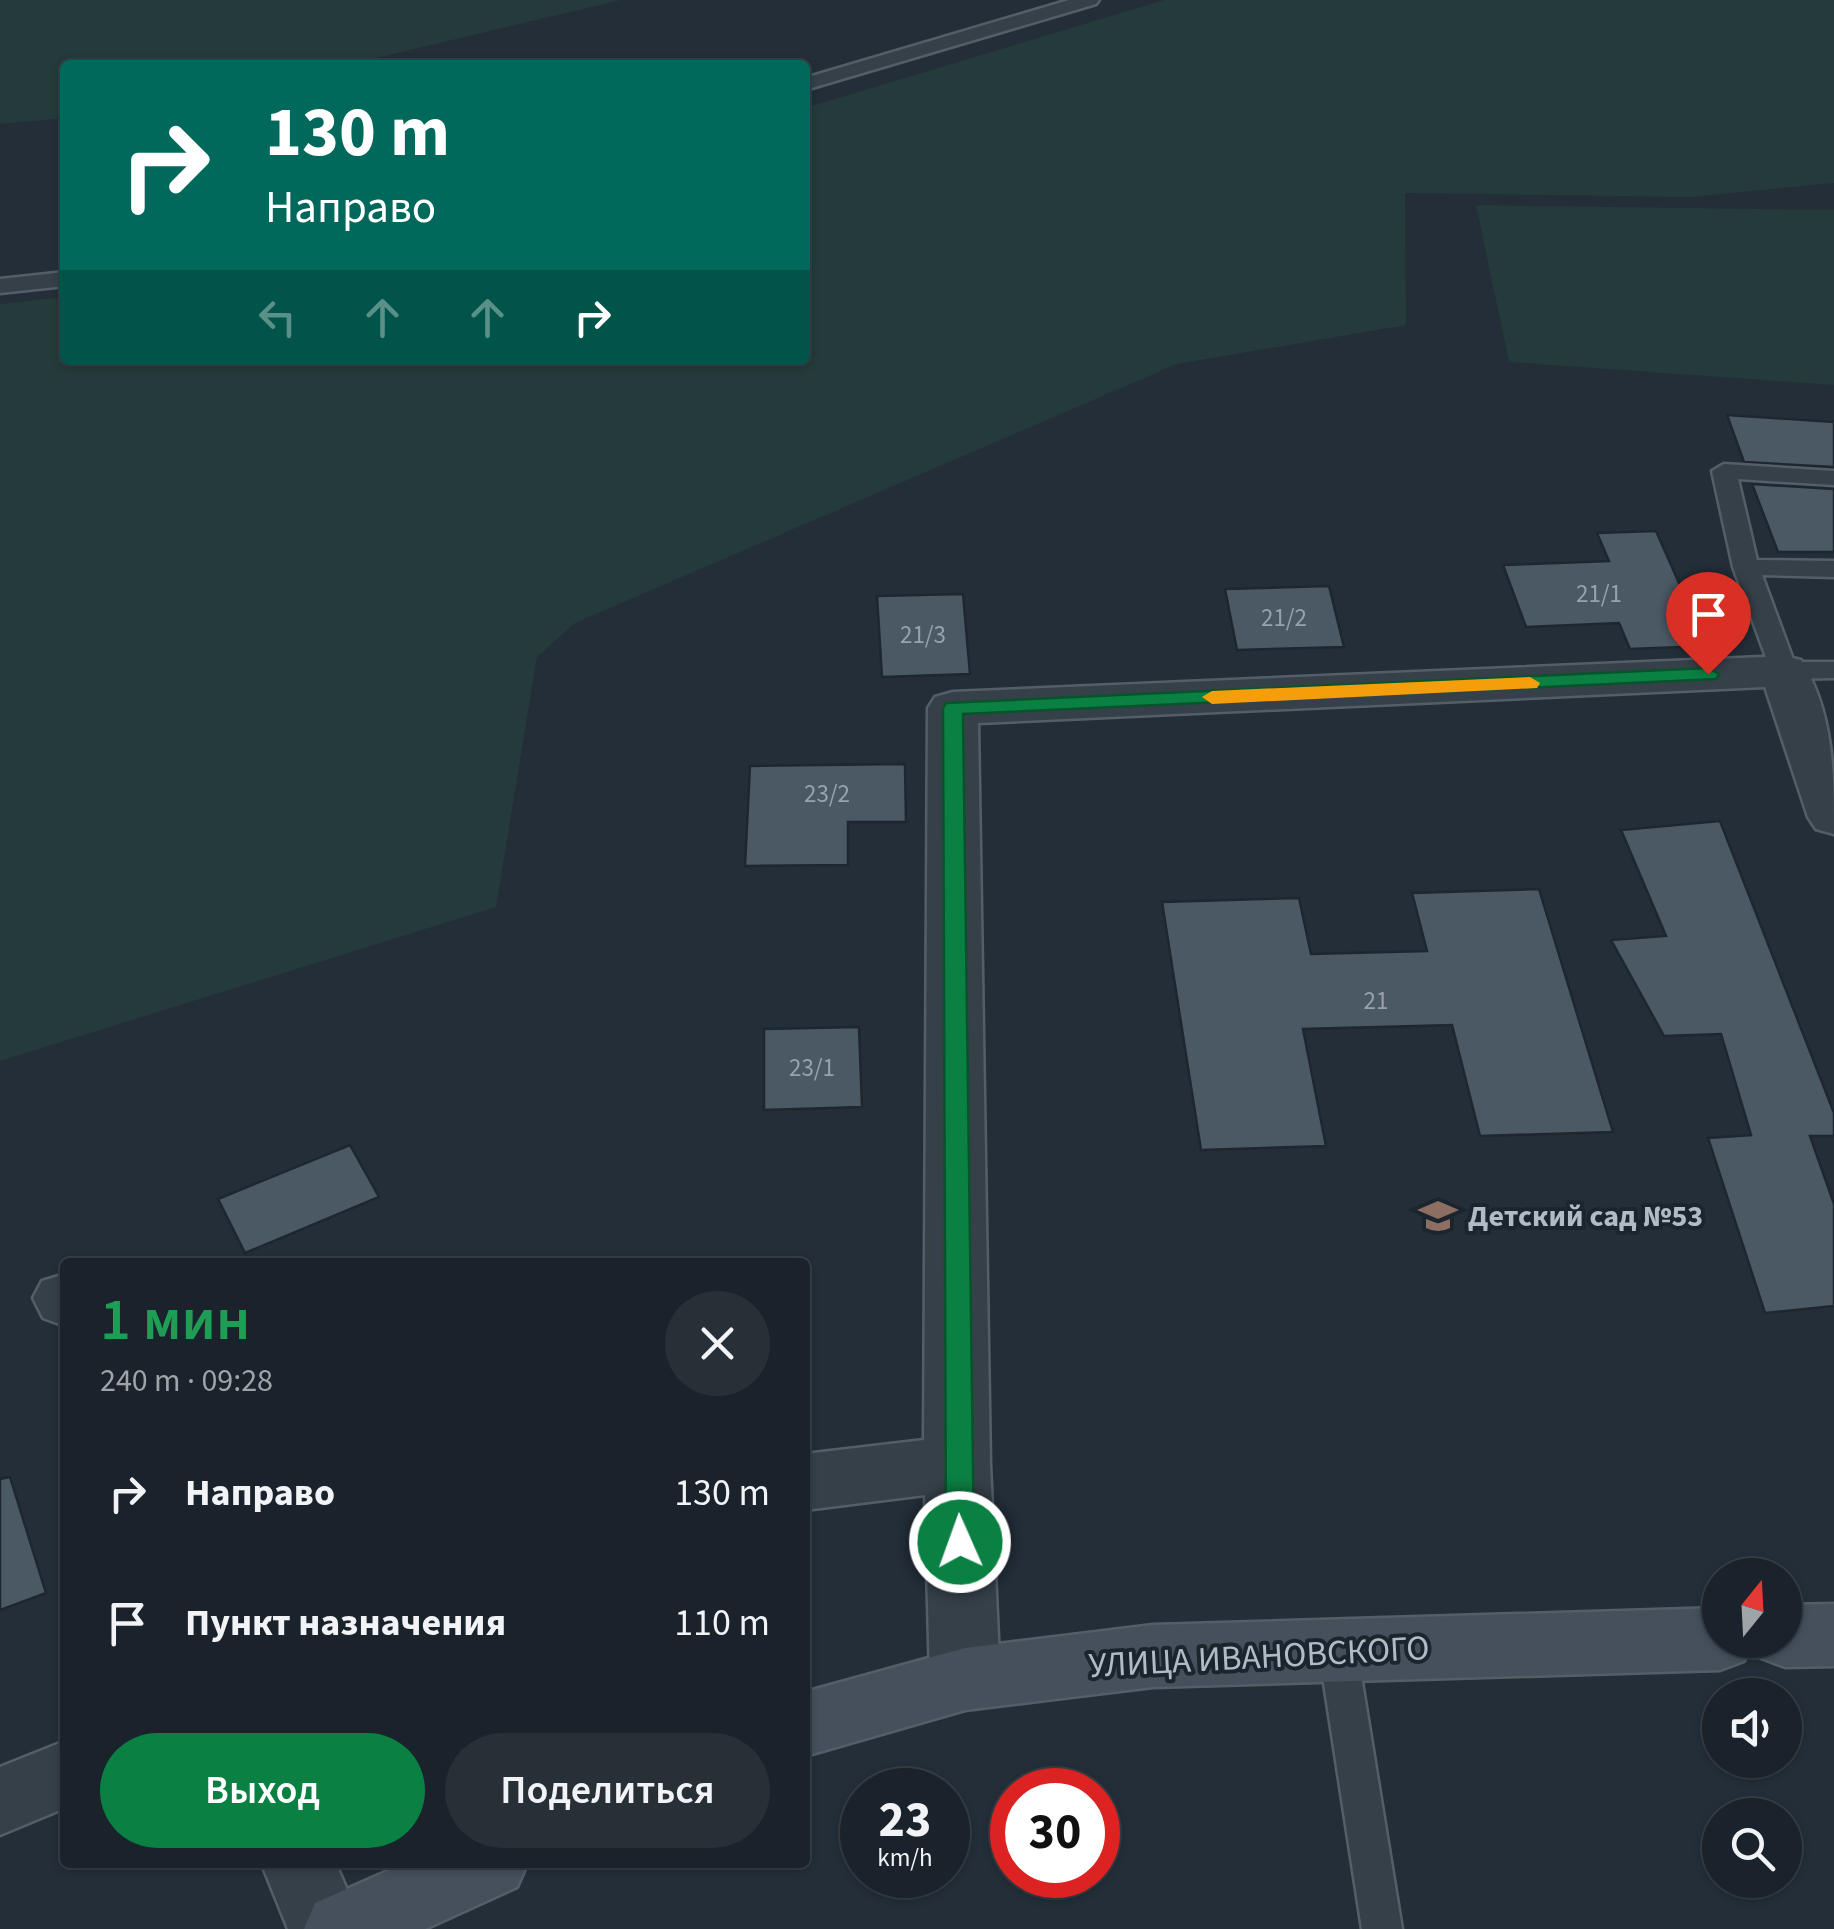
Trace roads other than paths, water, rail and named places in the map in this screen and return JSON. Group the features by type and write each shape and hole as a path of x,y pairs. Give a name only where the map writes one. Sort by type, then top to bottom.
{"main road":[{"path":"1802,1636 1834,1635"},
{"name":"УЛИЦА ИВАНОВСКОГО","path":"810,1723 965,1679 1153,1656 1702,1640"},
{"path":"342,1929 477,1868"}],"street":[{"path":"965,1679 957,1464 953,708 1809,670 1834,817"},
{"path":"810,1481 957,1464"},
{"path":"0,1801 60,1776"},
{"path":"301,1868 326,1929"}],"lane":[{"path":"810,83 1090,0"},
{"path":"0,286 60,280"},
{"path":"1809,670 1746,567 1724,470 1834,478"},
{"path":"1746,567 1834,569"},
{"path":"1338,1652 1382,1929"}],"place":[{"name":"Детский сад №53","path":"1438,1216"}]}
